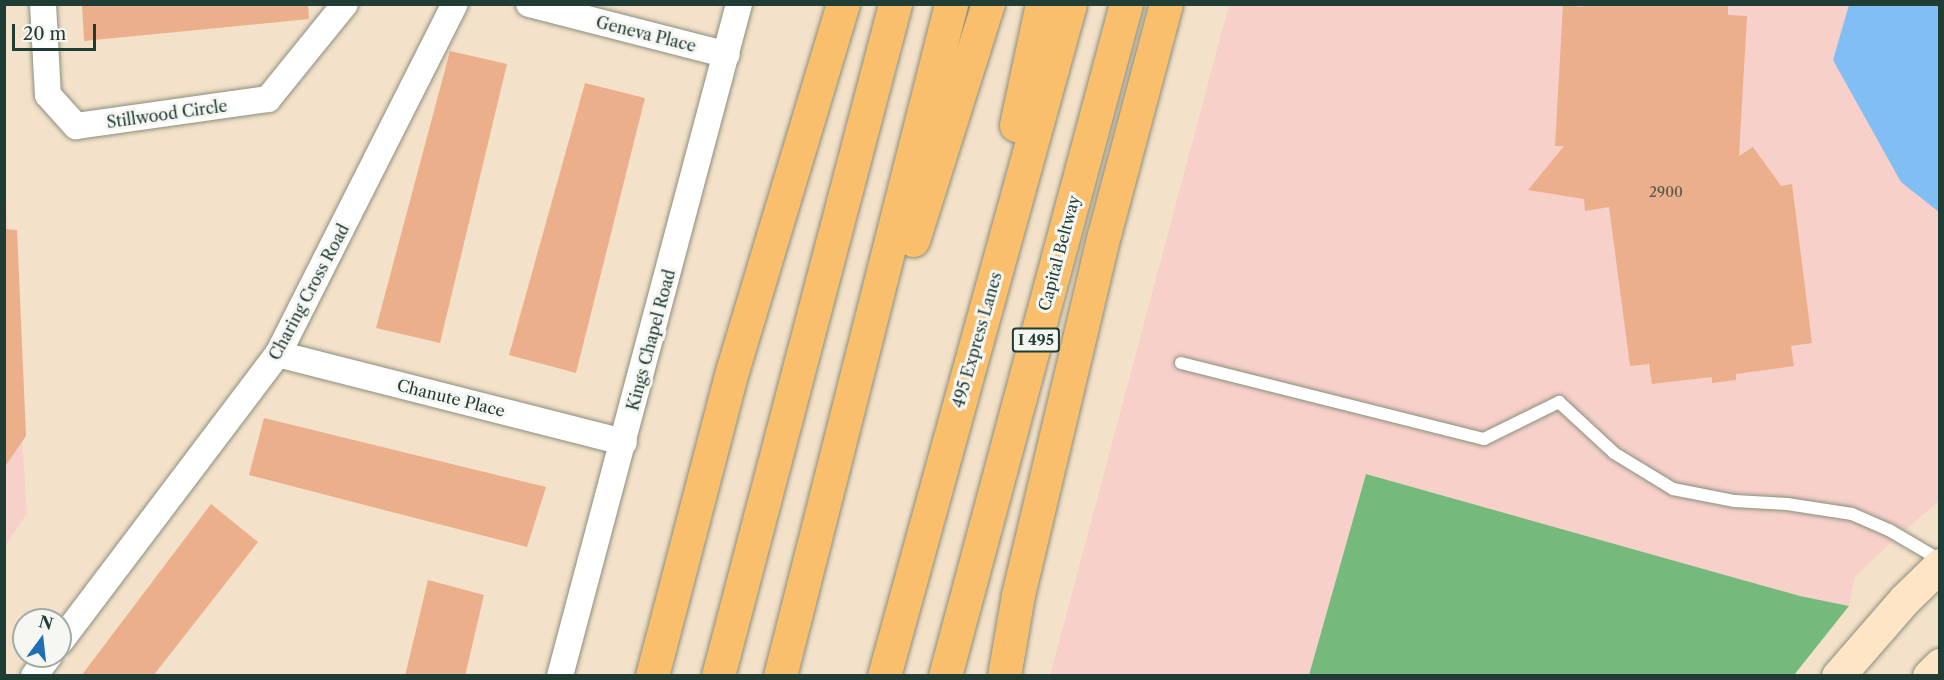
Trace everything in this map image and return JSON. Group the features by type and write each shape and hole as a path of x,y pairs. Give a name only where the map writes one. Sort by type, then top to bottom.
{"highway":[{"path":"651,675 733,368 843,4"},
{"path":"718,675 895,4"},
{"path":"780,675 817,541 951,4"},
{"path":"817,541 988,4"},
{"path":"946,449 1041,4"},
{"name":"495 Express Lanes","path":"884,675 1070,4"},
{"name":"Capital Beltway","path":"945,675 1126,4"},
{"path":"1004,675 1018,595 1104,235 1167,4"}],"main road":[{"path":"1838,675 1896,608 1940,566"},
{"path":"1929,675 1940,664"}],"street":[{"name":"Stillwood Circle","path":"43,4 48,94 76,126 268,99 345,4"},
{"name":"Charing Cross Road","path":"72,626 278,354 455,4"},
{"name":"Geneva Place","path":"529,4 727,55"},
{"name":"Kings Chapel Road","path":"560,675 739,4"},
{"name":"Chanute Place","path":"278,354 624,442"}],"lane":[{"path":"1181,363 1484,439 1559,402 1614,453 1673,489 1735,501 1787,504 1852,514 1889,530 1940,560"}],"shaded area":[{"path":"1229,5 1912,5 1939,98 1939,501 1855,577 1849,606 1800,596 1366,474 1309,675 1050,676"},
{"path":"4,171 27,513 5,546 4,546"}],"green space":[{"path":"1366,474 1800,596 1849,606 1794,675 1309,675"}],"water":[{"path":"1849,5 1939,5 1939,212 1901,182 1833,60"}],"building":[{"path":"82,4 308,4 309,19 84,41"},
{"path":"1583,4 1728,4 1728,15 1747,16 1739,156 1753,147 1781,186 1792,184 1812,343 1791,346 1794,366 1736,374 1736,380 1712,383 1712,377 1652,384 1649,364 1630,366 1609,207 1585,211 1584,199 1528,190 1564,146 1555,146 1563,5 1583,7"},
{"path":"450,51 507,64 440,343 376,328"},
{"path":"585,83 645,98 576,373 509,355"},
{"path":"4,229 17,230 26,436 4,468"},
{"path":"264,418 546,487 527,547 249,475"},
{"path":"211,504 258,542 153,676 81,676"},
{"path":"428,580 484,595 465,676 405,676"}]}
